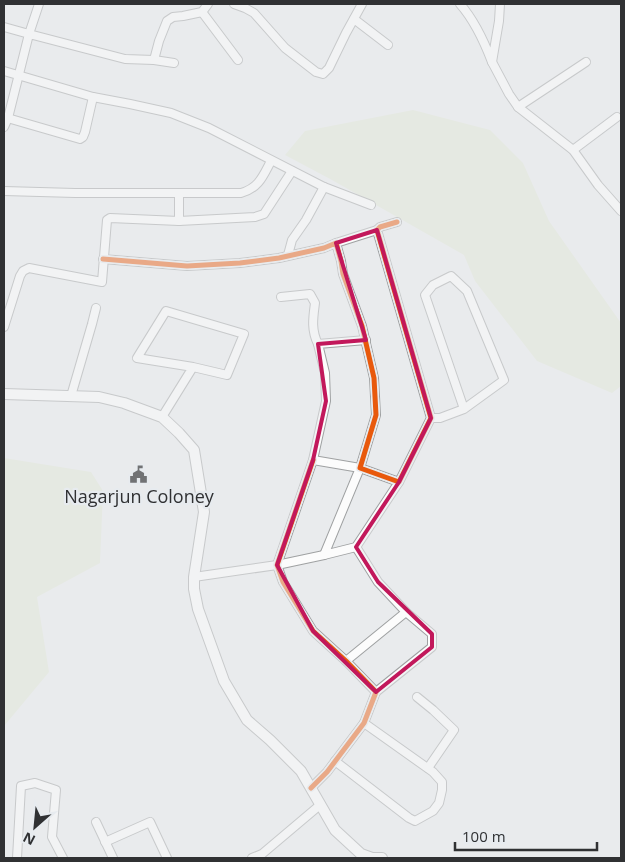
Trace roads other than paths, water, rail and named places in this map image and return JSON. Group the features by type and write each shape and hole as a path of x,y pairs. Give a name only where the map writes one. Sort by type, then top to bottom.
{"main road":[{"path":"4,394 99,397 124,404 162,417 194,450 204,512 194,576 194,589 198,609 224,681 248,720 301,772 335,830 362,856 382,858"}],"street":[{"path":"4,127 39,4"},
{"path":"154,60 167,21 172,17 202,12 208,4"},
{"path":"234,4 245,6 254,13 285,48 316,72 323,74 329,68 362,4"},
{"path":"460,4 484,40 492,62 518,107 573,150 598,185 621,211"},
{"path":"492,62 500,4"},
{"path":"202,12 238,60"},
{"path":"354,19 388,45"},
{"path":"4,27 125,59 174,63"},
{"path":"518,107 586,62"},
{"path":"4,71 93,97 171,113 209,128 324,187 371,205"},
{"path":"6,118 80,139 85,132 93,97"},
{"path":"573,150 618,116"},
{"path":"4,191 241,193 250,190 261,180 272,161"},
{"path":"4,327 20,276 28,268 102,282 107,220 110,218 179,221 255,217 264,214 292,171"},
{"path":"288,255 292,240 306,220 324,187"},
{"path":"179,193 179,221"},
{"path":"103,259 188,266 240,263 324,248 397,222"},
{"path":"194,576 277,565 356,547 399,482 431,418 377,230"},
{"path":"324,555 360,468 376,415 374,378 366,340 343,274 336,243"},
{"path":"431,418 440,418 464,409 504,380 467,291 451,276 433,285 425,295 464,409"},
{"path":"281,297 310,294 315,303 313,318 314,336 318,344 325,373 326,401 313,460 277,565 283,582 313,631 376,692"},
{"path":"71,396 96,308"},
{"path":"166,311 244,334 227,375 193,367 137,358 166,311"},
{"path":"318,344 366,340"},
{"path":"162,417 193,367"},
{"path":"313,460 360,468 399,482"},
{"path":"311,788 327,772 364,722 376,692 432,647 432,634 406,612 378,582 356,547"},
{"path":"346,661 406,612"},
{"path":"417,697 454,730 428,768"},
{"path":"335,761 408,818 415,821 433,811 439,804 442,782 433,772 364,722"},
{"path":"17,858 21,786 35,784 56,790 52,837 63,858"},
{"path":"252,858 262,854 320,804"},
{"path":"96,822 113,858"},
{"path":"105,842 150,822 167,858"}],"place":[{"name":"Nagarjun Coloney","path":"139,474"}]}
